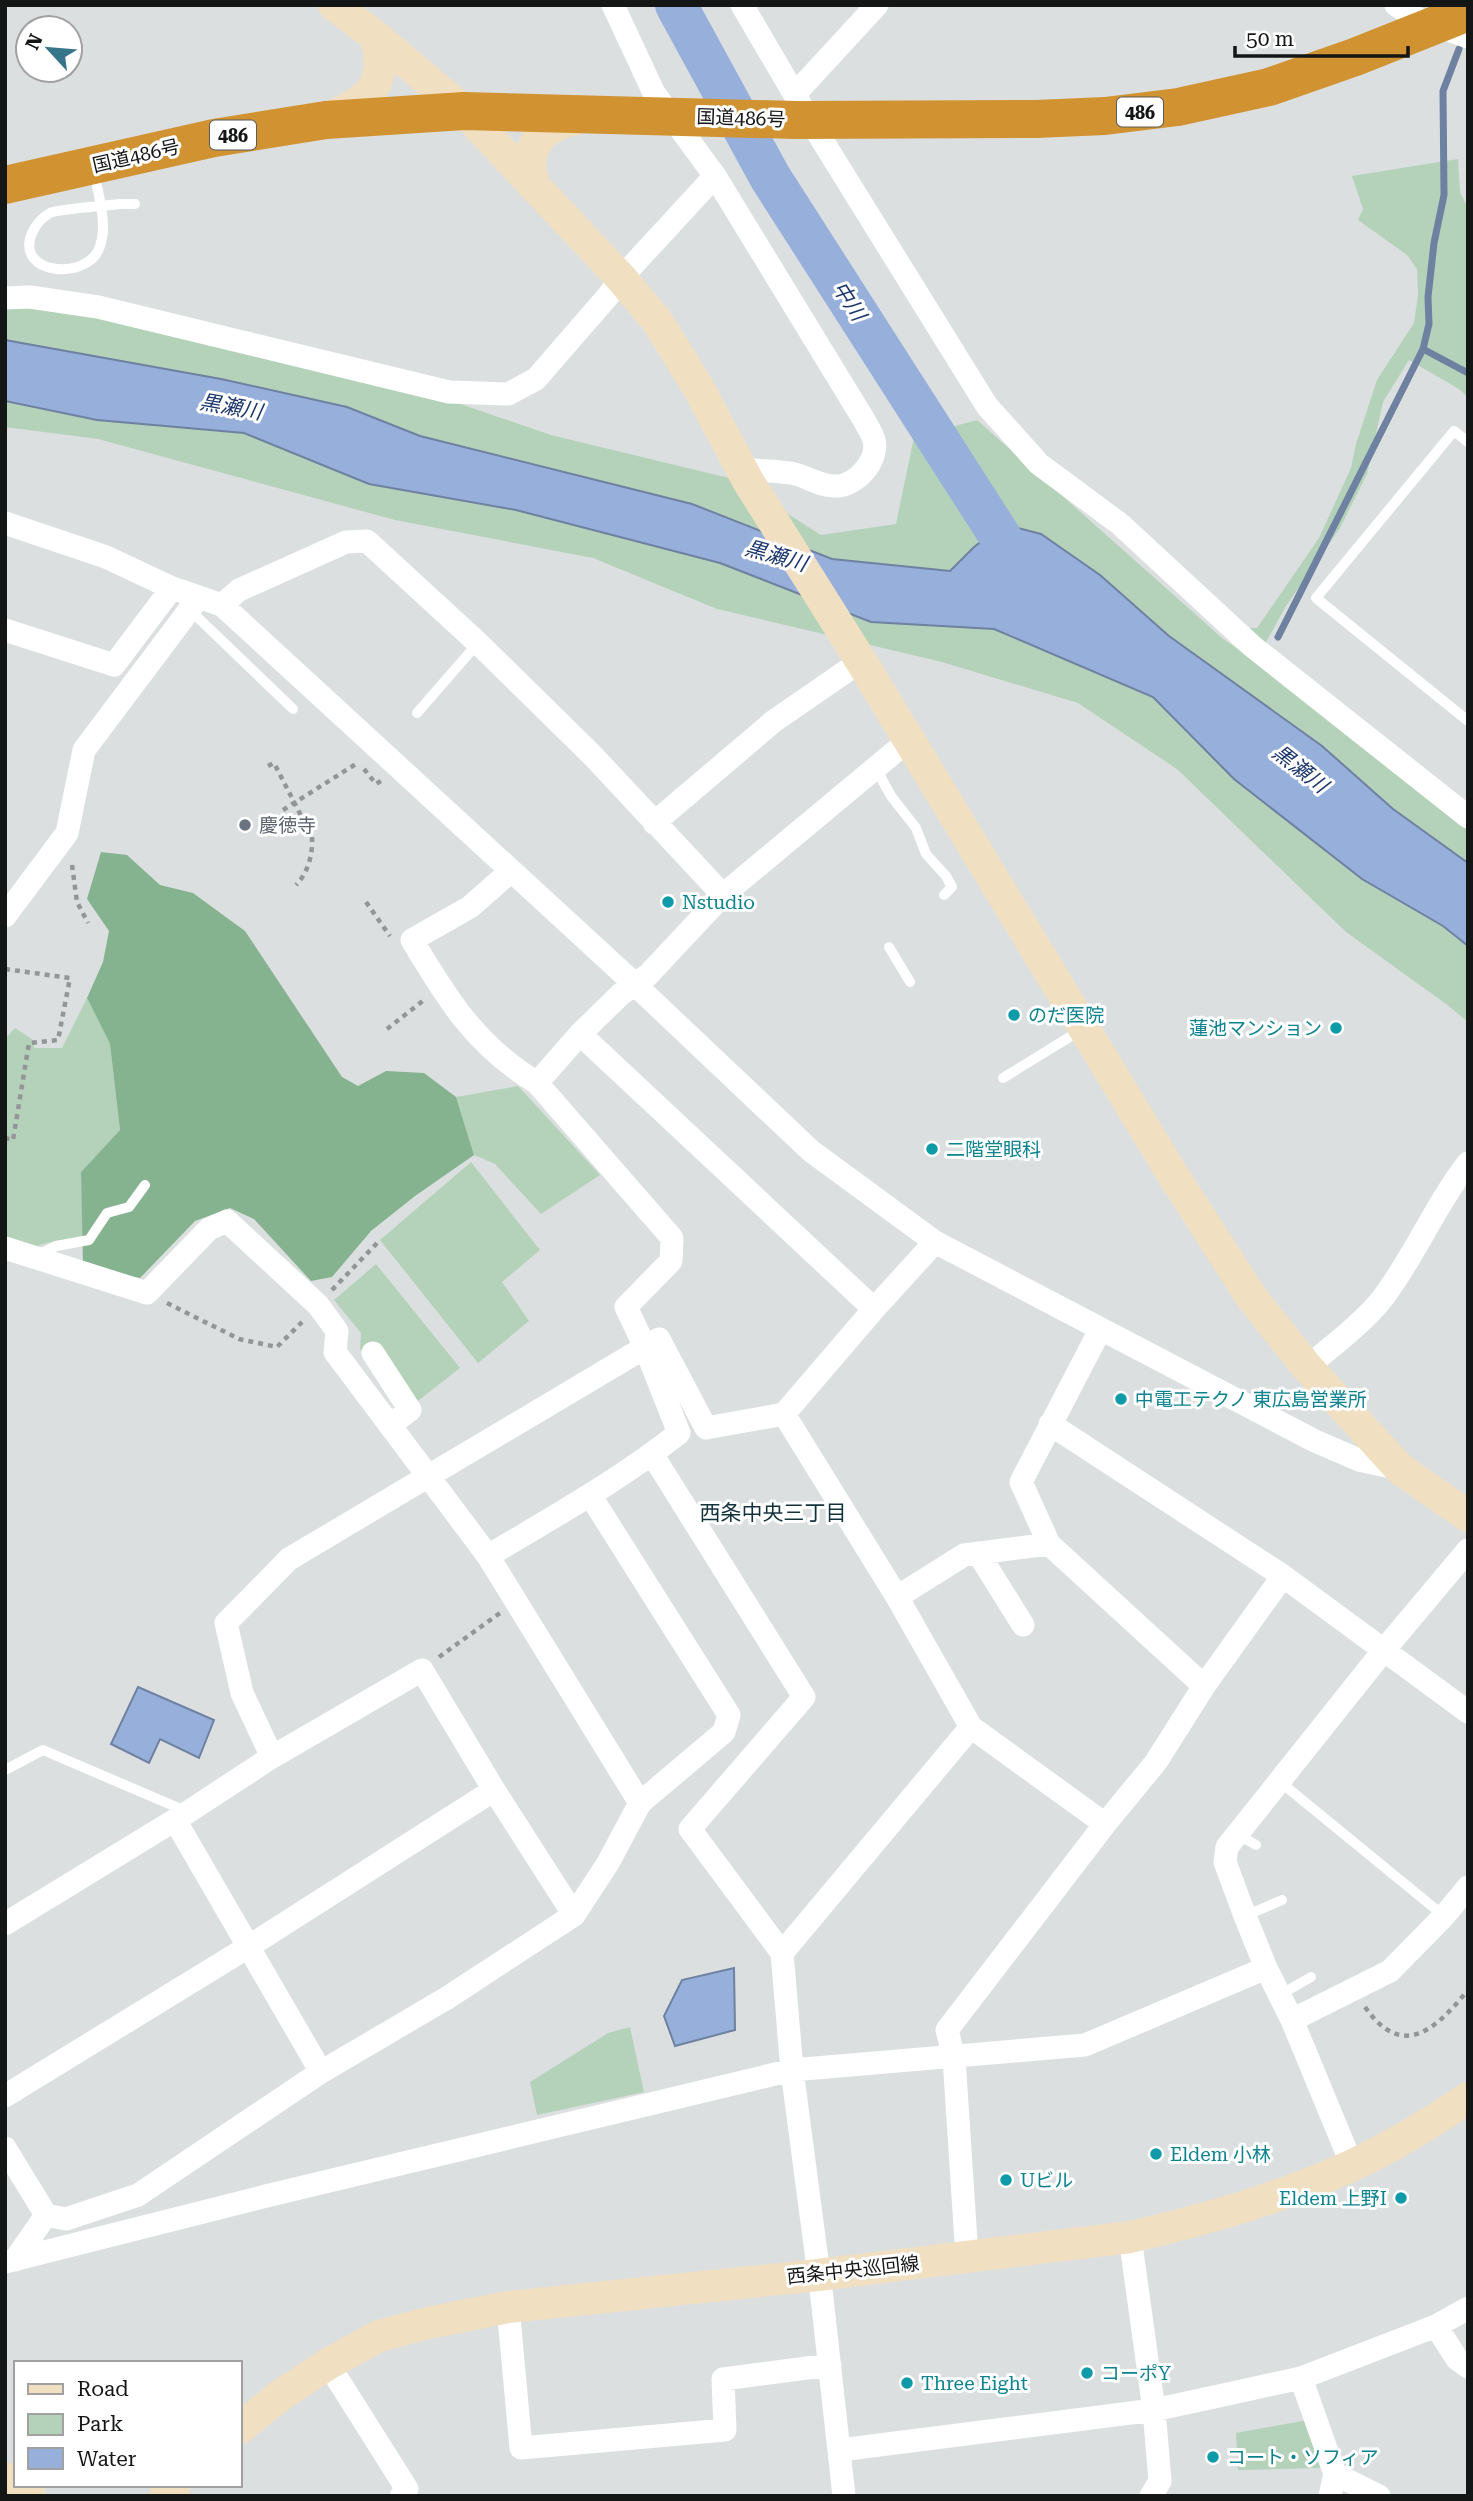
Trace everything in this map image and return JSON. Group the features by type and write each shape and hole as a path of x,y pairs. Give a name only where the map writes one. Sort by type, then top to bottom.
{"highway":[{"name":"国道486号","path":"5,185 214,138 326,120 464,111 678,116 800,111 1036,119 1105,116 1178,107 1269,87 1457,25"}],"street":[{"path":"334,5 464,111 621,278 657,321 699,389 745,475 1173,1175 1252,1298 1307,1367 1401,1469 1468,1516"},
{"path":"613,5 654,93 678,116 875,441 872,460 862,473 839,486 820,484 794,474 745,475"},
{"path":"742,5 800,111 987,406 1039,464 1120,524 1252,646 1468,817"},
{"path":"800,111 877,5"},
{"path":"1395,5 1420,20 1457,25"},
{"path":"326,120 359,104 377,81 380,54 375,36"},
{"path":"535,187 529,170 529,159 538,139 555,125 596,115"},
{"path":"5,298 30,297 98,307 449,392 508,394 536,379 621,278 715,176"},
{"path":"5,523 106,557 172,588 194,604 222,605 811,1151 935,1242 1315,1441 1359,1460 1401,1469"},
{"path":"222,605 239,590 346,542 367,541 478,642 593,756 723,894"},
{"path":"5,629 114,665 172,588"},
{"path":"5,916 67,833 84,750 194,604"},
{"path":"654,823 774,721 861,661"},
{"path":"537,1083 580,1034 633,984 648,975 723,894 909,740"},
{"path":"488,1556 590,1495 679,1433 626,1307 671,1261 672,1238 537,1083 510,1067 468,1027 411,940 470,907 511,871"},
{"path":"580,1034 874,1308"},
{"path":"1307,1367 1381,1300 1449,1187 1468,1163"},
{"path":"5,1248 147,1293 209,1229 227,1221 318,1305 337,1331 335,1352 488,1556 640,1803"},
{"path":"272,1757 242,1693 226,1623 289,1559 659,1339 706,1428 784,1414 874,1308 935,1242"},
{"path":"1100,1330 1021,1482 1049,1544 1204,1686"},
{"path":"373,1353 410,1410 390,1425"},
{"path":"784,1414 897,1597 971,1727 1105,1824"},
{"path":"1050,1424 1283,1576 1468,1712"},
{"path":"652,1454 804,1697 690,1829 782,1953 792,2070 844,2496"},
{"path":"5,2148 46,2215 66,2219 138,2195 321,2072 447,1998 574,1915 608,1863 640,1803 724,1732 729,1715 590,1495"},
{"path":"897,1597 964,1555 1049,1544"},
{"path":"1352,2165 1292,2020 1266,1968 1245,1916 1225,1862 1227,1847 1247,1839 1279,1781 1468,1550"},
{"path":"978,1553 1023,1625"},
{"path":"967,2257 954,2058 947,2030 1156,1762 1204,1686 1283,1576"},
{"path":"5,1924 272,1757 422,1670 574,1915"},
{"path":"782,1953 971,1727"},
{"path":"5,2096 248,1947 494,1790"},
{"path":"181,1816 248,1947 321,2072"},
{"path":"1292,2020 1390,1971 1444,1916 1468,1887"},
{"path":"10,2261 267,2196 792,2070 1086,2045 1266,1968"},
{"name":"西条中央巡回線","path":"242,2426 278,2397 328,2364 379,2336 508,2307 818,2275 1130,2237 1281,2194 1352,2165 1428,2124 1468,2098"},
{"path":"10,2261 46,2215"},
{"path":"1130,2237 1154,2410 1160,2481 1151,2496"},
{"path":"508,2307 521,2448 725,2430 723,2379 830,2365"},
{"path":"840,2450 1154,2410 1301,2378 1436,2326 1468,2308"},
{"path":"1436,2326 1457,2359 1468,2367"},
{"path":"328,2364 407,2489 401,2496"},
{"path":"1301,2378 1333,2485 1379,2496"}],"lane":[{"path":"93,165 104,226 100,248 91,259 66,270 53,269 38,263 30,252 30,239 37,223 52,212 81,209 118,204 135,204"},
{"path":"1468,442 1454,431 1315,598 1468,722"},
{"path":"194,604 293,709"},
{"path":"417,713 478,642"},
{"path":"875,767 891,796 916,828 926,854 952,887 944,895"},
{"path":"889,947 910,982"},
{"path":"1003,1078 1084,1029"},
{"path":"34,1258 56,1245 89,1240 107,1213 129,1207 145,1185"},
{"path":"5,1770 43,1750 181,1816"},
{"path":"1279,1781 1444,1916"},
{"path":"1245,1916 1282,1900"},
{"path":"1280,1994 1311,1977"}],"path":[{"path":"283,810 359,761"},
{"path":"268,766 274,763 312,837 305,876 296,885"},
{"path":"77,901 88,923"},
{"path":"366,902 392,939"},
{"path":"5,969 70,978 58,1040 29,1042 13,1140 5,1138"},
{"path":"387,1029 426,998"},
{"path":"147,1293 239,1339 277,1347 380,1240"},
{"path":"422,1670 515,1602"},
{"path":"1354,1991 1385,2031 1401,2036 1421,2033 1437,2024 1468,1990"}],"green space":[{"path":"1458,159 1460,192 1468,208 1468,397 1409,360 1383,402 1367,474 1340,528 1286,606 1265,644 1246,628 1257,628 1319,538 1351,468 1377,380 1414,323 1418,295 1417,269 1407,255 1358,220 1363,209 1352,176"},
{"path":"5,299 352,367 551,435 733,479 821,535 896,524 914,437 977,420 1222,638 1418,777 1468,827 1468,1022 1346,932 1177,769 1078,703 942,662 717,609 593,558 395,520 98,439 5,427"},
{"path":"101,852 127,855 160,885 193,893 245,931 342,1077 358,1086 386,1071 424,1073 456,1097 474,1155 371,1231 332,1277 311,1281 254,1219 230,1208 195,1221 140,1278 83,1267 81,1172 120,1130 110,1044 87,998 103,962 109,931 87,899"},
{"path":"87,998 110,1044 120,1130 81,1172 83,1240 55,1241 33,1247 5,1238 5,1039 15,1028 33,1040 34,1048 62,1048"},
{"path":"518,1086 600,1175 541,1214 495,1164 474,1155 456,1097"},
{"path":"471,1162 540,1250 502,1282 529,1321 478,1363 380,1240"},
{"path":"376,1264 460,1368 414,1404 360,1349 361,1333 334,1300"},
{"path":"630,2027 644,2092 537,2115 530,2082 608,2033"},
{"path":"1308,2420 1320,2468 1238,2470 1236,2433"}],"water":[{"name":"黒瀬川","path":"5,340 221,379 347,407 420,436 692,504 832,559 950,571 1002,524 1041,534 1100,575 1169,636 1322,746 1393,809 1468,863 1468,946 1443,926 1362,879 1234,779 1153,697 994,629 871,622 720,563 516,510 369,484 244,433 97,420 5,401"},
{"path":"138,1687 214,1720 199,1758 160,1739 149,1763 111,1744"},
{"path":"734,1968 735,2030 675,2046 664,2016 682,1980"}],"waterway":[{"name":"中川","path":"676,5 770,177 1026,577"},
{"path":"1278,637 1423,349 1429,324 1428,297 1434,243 1444,195 1443,91 1459,49"},
{"path":"1423,349 1468,373"}],"place":[{"name":"慶徳寺","path":"245,825"},
{"name":"Nstudio","path":"668,902"},
{"name":"のだ医院","path":"1014,1015"},
{"name":"蓮池マンション","path":"1336,1028"},
{"name":"二階堂眼科","path":"932,1149"},
{"name":"中電工テクノ 東広島営業所","path":"1121,1399"},
{"name":"Eldem 小林","path":"1156,2154"},
{"name":"Uビル","path":"1006,2180"},
{"name":"Eldem 上野I","path":"1401,2198"},
{"name":"コーポY","path":"1087,2373"},
{"name":"Three Eight","path":"907,2383"},
{"name":"コート・ソフィア","path":"1213,2457"}],"district":[{"name":"西条中央三丁目","path":"773,1513"}]}
